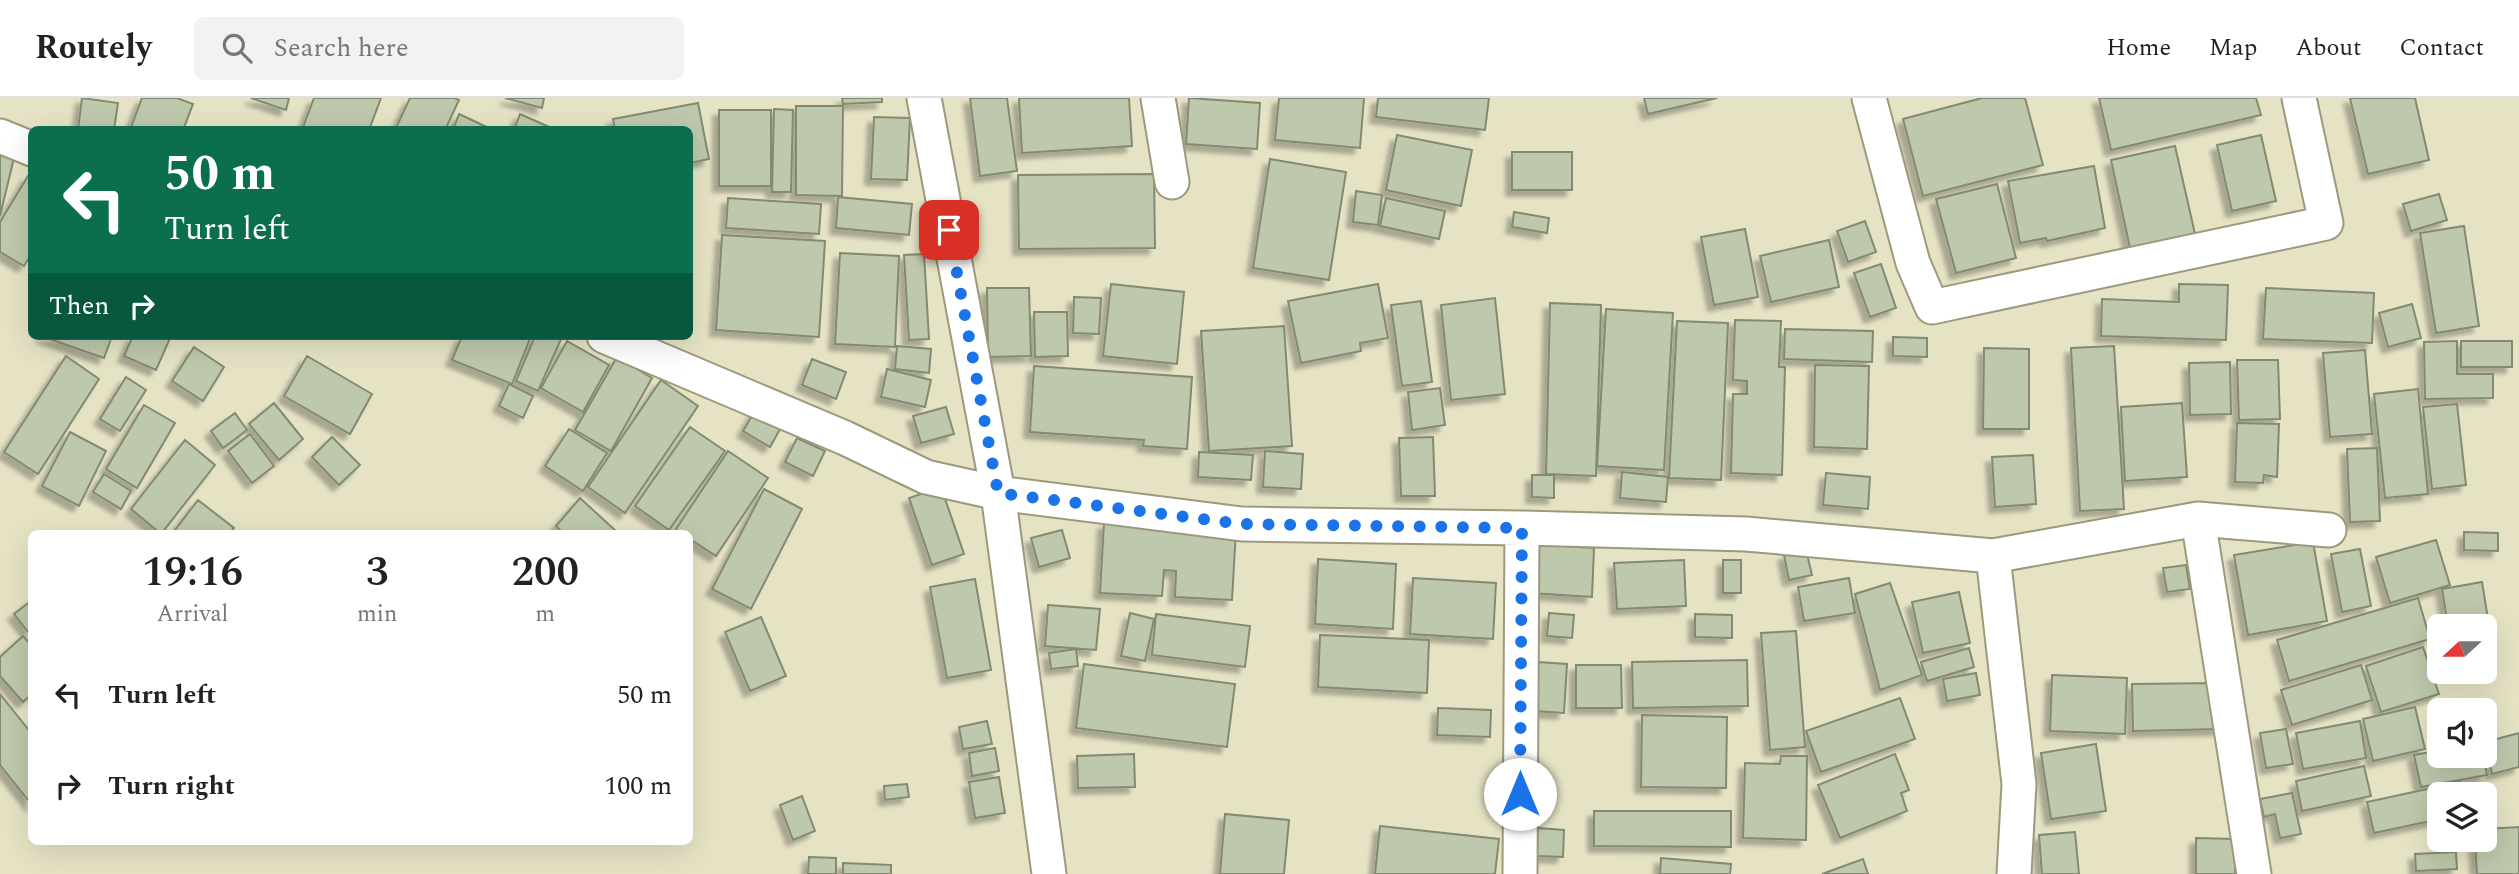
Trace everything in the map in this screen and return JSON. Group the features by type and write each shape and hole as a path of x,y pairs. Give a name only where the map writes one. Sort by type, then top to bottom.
{"street":[{"path":"924,98 998,493 1049,874"},
{"path":"1158,98 1171,182"},
{"path":"1869,98 1913,263 1932,307 2326,223 2299,98"},
{"path":"0,136 28,147"},
{"path":"613,340 845,438 926,477 998,493 1242,524 1746,534 1993,556 2198,519 2329,530"},
{"path":"2198,519 2254,874"},
{"path":"1520,874 1522,528"},
{"path":"1993,556 2019,784 2014,874"}],"building":[{"path":"82,98 118,103 115,126 78,126"},
{"path":"142,98 177,98 193,104 185,126 132,126"},
{"path":"251,98 289,98 286,110"},
{"path":"314,98 381,98 370,126 304,126"},
{"path":"410,98 459,100 447,126 397,126"},
{"path":"505,98 544,98 542,108"},
{"path":"842,98 882,98 882,102 843,104"},
{"path":"970,98 1007,98 1017,171 980,176"},
{"path":"1019,98 1129,98 1132,146 1022,153"},
{"path":"1189,98 1260,103 1257,149 1186,144"},
{"path":"1279,98 1364,98 1360,148 1275,140"},
{"path":"1378,98 1489,98 1485,130 1376,117"},
{"path":"1644,98 1717,98 1648,114"},
{"path":"1982,98 2025,98 2043,165 1923,196 1903,119"},
{"path":"2099,98 2256,98 2261,115 2111,150"},
{"path":"2350,98 2415,98 2429,160 2368,174"},
{"path":"698,103 709,159 693,162 693,126 614,126 613,119"},
{"path":"796,106 843,106 842,196 796,195"},
{"path":"774,109 793,110 791,192 772,192"},
{"path":"719,110 771,110 771,186 719,186"},
{"path":"459,114 484,126 454,126"},
{"path":"520,114 547,126 516,126"},
{"path":"874,117 910,118 907,180 871,179"},
{"path":"1397,135 1472,150 1461,206 1386,190"},
{"path":"2261,135 2276,201 2232,211 2217,145"},
{"path":"2175,146 2195,234 2130,248 2111,160"},
{"path":"1512,152 1572,152 1572,190 1512,190"},
{"path":"0,154 14,158 0,216"},
{"path":"1270,159 1346,172 1329,280 1253,268"},
{"path":"2094,166 2105,228 2047,241 2046,238 2020,243 2008,181"},
{"path":"1154,174 1155,248 1019,249 1018,175"},
{"path":"28,176 28,260 24,266 0,252 0,222"},
{"path":"1997,184 2016,258 1956,273 1936,199"},
{"path":"1356,191 1382,195 1378,225 1353,222"},
{"path":"2439,194 2447,220 2411,231 2403,204"},
{"path":"838,197 912,204 909,235 836,228"},
{"path":"728,198 821,204 819,234 726,228"},
{"path":"1386,198 1445,211 1439,239 1380,226"},
{"path":"1514,212 1549,218 1547,233 1512,227"},
{"path":"1865,221 1876,252 1848,262 1837,231"},
{"path":"2464,226 2479,326 2436,333 2420,233"},
{"path":"1745,229 1758,297 1714,305 1701,237"},
{"path":"722,235 825,241 819,337 716,330"},
{"path":"1829,240 1839,287 1771,302 1760,256"},
{"path":"840,253 899,256 895,347 835,344"},
{"path":"924,254 929,339 909,340 904,255"},
{"path":"1881,264 1896,308 1870,317 1854,273"},
{"path":"1111,284 1184,292 1177,364 1103,356"},
{"path":"1378,284 1388,338 1360,343 1361,351 1301,363 1288,301"},
{"path":"2179,284 2228,285 2226,340 2101,336 2102,299 2179,302"},
{"path":"987,288 1029,288 1031,356 988,357"},
{"path":"2266,288 2374,293 2372,343 2263,339"},
{"path":"1074,297 1101,298 1099,334 1073,333"},
{"path":"1495,298 1505,394 1451,400 1441,305"},
{"path":"1421,301 1432,382 1402,386 1391,305"},
{"path":"1550,303 1601,305 1596,476 1546,474"},
{"path":"2412,304 2421,338 2388,347 2379,313"},
{"path":"1606,309 1673,313 1664,470 1597,466"},
{"path":"1034,312 1067,312 1068,356 1035,357"},
{"path":"1735,320 1781,321 1779,367 1785,367 1782,475 1731,473 1733,394 1747,394 1747,381 1733,380"},
{"path":"1677,321 1728,323 1721,480 1669,478"},
{"path":"1284,326 1292,446 1209,451 1201,331"},
{"path":"1785,329 1873,331 1872,362 1784,359"},
{"path":"1893,337 1927,338 1927,357 1893,356"},
{"path":"52,340 111,340 104,358"},
{"path":"131,340 169,340 156,370 124,356"},
{"path":"460,340 529,340 512,384 452,360"},
{"path":"533,340 561,340 538,391 516,381"},
{"path":"567,341 609,365 583,412 541,388"},
{"path":"2457,341 2457,374 2493,374 2493,398 2425,399 2424,342"},
{"path":"2461,341 2512,341 2512,367 2461,367"},
{"path":"897,346 931,349 929,373 895,369"},
{"path":"2114,346 2124,509 2080,511 2071,348"},
{"path":"194,347 224,367 203,401 172,381"},
{"path":"1984,348 2029,349 2029,429 1983,429"},
{"path":"2365,350 2372,434 2330,437 2323,353"},
{"path":"66,356 99,379 38,474 4,452"},
{"path":"307,356 372,394 350,434 284,396"},
{"path":"617,357 652,378 611,451 575,430"},
{"path":"812,359 846,372 836,399 802,385"},
{"path":"2237,360 2278,360 2280,419 2239,420"},
{"path":"2230,362 2231,414 2190,415 2189,363"},
{"path":"1815,365 1869,366 1867,449 1814,447"},
{"path":"1034,366 1192,377 1187,449 1143,446 1144,440 1030,432"},
{"path":"887,369 931,380 925,407 881,397"},
{"path":"126,377 146,390 120,431 100,419"},
{"path":"661,380 698,406 625,513 588,487"},
{"path":"509,384 533,396 523,418 499,406"},
{"path":"1440,388 1445,425 1412,430 1408,392"},
{"path":"2418,389 2428,494 2385,498 2374,394"},
{"path":"274,403 303,439 279,460 249,424"},
{"path":"2182,403 2187,477 2125,481 2121,407"},
{"path":"2457,404 2466,485 2432,489 2423,407"},
{"path":"144,405 175,423 137,488 106,469"},
{"path":"757,407 784,422 770,447 743,431"},
{"path":"946,407 954,434 921,443 913,416"},
{"path":"235,413 247,430 223,448 211,431"},
{"path":"2237,423 2279,424 2277,477 2264,475 2263,483 2235,482"},
{"path":"690,427 725,451 669,530 635,506"},
{"path":"569,429 607,453 583,491 545,466"},
{"path":"70,432 106,451 79,506 42,486"},
{"path":"250,434 274,466 252,483 228,451"},
{"path":"332,437 360,465 339,485 312,457"},
{"path":"1433,437 1435,496 1401,496 1399,438"},
{"path":"797,438 825,451 813,476 785,462"},
{"path":"185,440 215,465 164,530 156,530 131,509"},
{"path":"2377,448 2380,521 2350,522 2347,449"},
{"path":"728,451 768,478 716,556 693,541 693,530 676,529"},
{"path":"1265,451 1303,454 1301,489 1263,487"},
{"path":"1199,452 1253,455 1251,480 1198,477"},
{"path":"2033,455 2036,504 1995,507 1992,457"},
{"path":"1622,472 1668,477 1666,502 1620,498"},
{"path":"1826,473 1870,477 1868,509 1823,505"},
{"path":"104,474 131,491 121,509 93,492"},
{"path":"1532,475 1554,475 1554,498 1532,497"},
{"path":"941,487 964,554 932,565 909,498"},
{"path":"764,489 802,509 751,609 712,589"},
{"path":"580,498 615,530 560,530 556,526"},
{"path":"198,500 234,528 232,530 175,530"},
{"path":"1104,523 1236,530 1232,600 1175,597 1176,571 1164,570 1162,596 1100,593"},
{"path":"1062,530 1070,558 1039,567 1031,538"},
{"path":"2464,532 2498,533 2498,551 2464,550"},
{"path":"2436,540 2450,585 2390,603 2376,557"},
{"path":"2313,542 2327,621 2248,635 2234,555"},
{"path":"1534,544 1594,548 1592,597 1531,593"},
{"path":"2360,549 2371,606 2342,612 2331,554"},
{"path":"1806,550 1812,575 1789,580 1784,555"},
{"path":"1318,559 1396,564 1393,629 1315,624"},
{"path":"1684,560 1686,606 1617,609 1614,563"},
{"path":"1723,560 1741,560 1741,593 1723,593"},
{"path":"2186,565 2190,589 2167,592 2163,568"},
{"path":"1413,578 1496,583 1493,639 1410,634"},
{"path":"1849,578 1855,613 1804,621 1798,587"},
{"path":"975,579 991,670 947,678 930,587"},
{"path":"2482,582 2487,614 2446,614 2442,589"},
{"path":"1890,583 1922,675 1880,690 1855,594"},
{"path":"1959,592 1970,643 1923,653 1912,602"},
{"path":"2418,598 2427,629 2427,640 2289,681 2277,640"},
{"path":"28,603 28,632 14,614"},
{"path":"1048,605 1100,609 1096,650 1045,646"},
{"path":"1130,613 1154,619 1145,661 1121,656"},
{"path":"1549,613 1574,615 1572,638 1547,636"},
{"path":"1156,614 1250,626 1245,667 1152,655"},
{"path":"1695,614 1732,615 1732,638 1695,637"},
{"path":"761,617 786,676 750,691 725,632"},
{"path":"1796,631 1805,747 1770,750 1761,633"},
{"path":"1320,635 1429,640 1427,693 1318,687"},
{"path":"23,636 28,642 28,698 23,702 0,676 0,657"},
{"path":"2423,647 2427,659 2427,684 2436,684 2439,694 2381,712 2366,666"},
{"path":"1969,648 1974,667 1927,681 1921,662"},
{"path":"1076,649 1078,666 1051,669 1049,653"},
{"path":"1747,660 1748,706 1633,708 1632,662"},
{"path":"1538,662 1567,664 1564,713 1535,711"},
{"path":"1084,664 1235,684 1227,747 1076,728"},
{"path":"1576,665 1621,665 1622,708 1576,708"},
{"path":"2361,665 2372,700 2292,725 2281,690"},
{"path":"1976,673 1980,695 1947,701 1943,679"},
{"path":"2052,675 2127,678 2125,734 2050,731"},
{"path":"2220,683 2221,729 2133,731 2132,684"},
{"path":"0,694 28,729 28,800 0,765"},
{"path":"1900,698 1915,739 1821,772 1806,731"},
{"path":"2415,707 2425,749 2373,761 2363,719"},
{"path":"1438,708 1491,710 1490,737 1437,735"},
{"path":"1642,715 1727,717 1726,788 1641,787"},
{"path":"987,721 992,744 963,749 959,727"},
{"path":"2360,721 2366,758 2303,769 2296,733"},
{"path":"2286,729 2293,764 2266,768 2260,733"},
{"path":"2519,733 2519,767 2492,774 2491,768 2497,768 2497,739"},
{"path":"2096,744 2106,811 2051,819 2041,753"},
{"path":"995,748 999,771 972,776 969,753"},
{"path":"2427,752 2427,768 2486,768 2487,775 2448,782 2427,782 2427,786 2421,787 2414,755"},
{"path":"1134,754 1135,787 1078,788 1077,756"},
{"path":"1895,754 1909,790 1901,793 1907,811 1840,838 1818,785"},
{"path":"1781,756 1807,756 1806,840 1743,838 1745,763 1780,764"},
{"path":"2364,766 2371,796 2302,811 2296,781"},
{"path":"999,777 1005,813 975,818 969,782"},
{"path":"907,784 909,797 885,800 884,786"},
{"path":"2427,789 2427,822 2374,833 2367,802"},
{"path":"2292,793 2301,834 2280,838 2275,814 2264,817 2260,799"},
{"path":"802,796 815,831 793,840 780,805"},
{"path":"1594,811 1731,811 1731,847 1594,846"},
{"path":"1225,814 1289,820 1284,874 1220,874"},
{"path":"1380,826 1499,839 1495,874 1375,874"},
{"path":"2519,827 2519,874 2477,874 2476,852 2497,852 2497,828"},
{"path":"1538,828 1564,830 1563,857 1537,856"},
{"path":"2075,832 2079,874 2042,874 2039,835"},
{"path":"2196,838 2235,839 2235,874 2196,874"},
{"path":"2456,852 2457,869 2416,871 2415,854"},
{"path":"809,857 836,858 836,874 808,874"},
{"path":"1661,858 1731,864 1730,874 1660,874"},
{"path":"1863,859 1868,874 1822,874"},
{"path":"843,863 891,865 891,874 843,874"}],"route":[{"path":"949,230 998,493 1242,524 1522,528 1520,794"}]}
